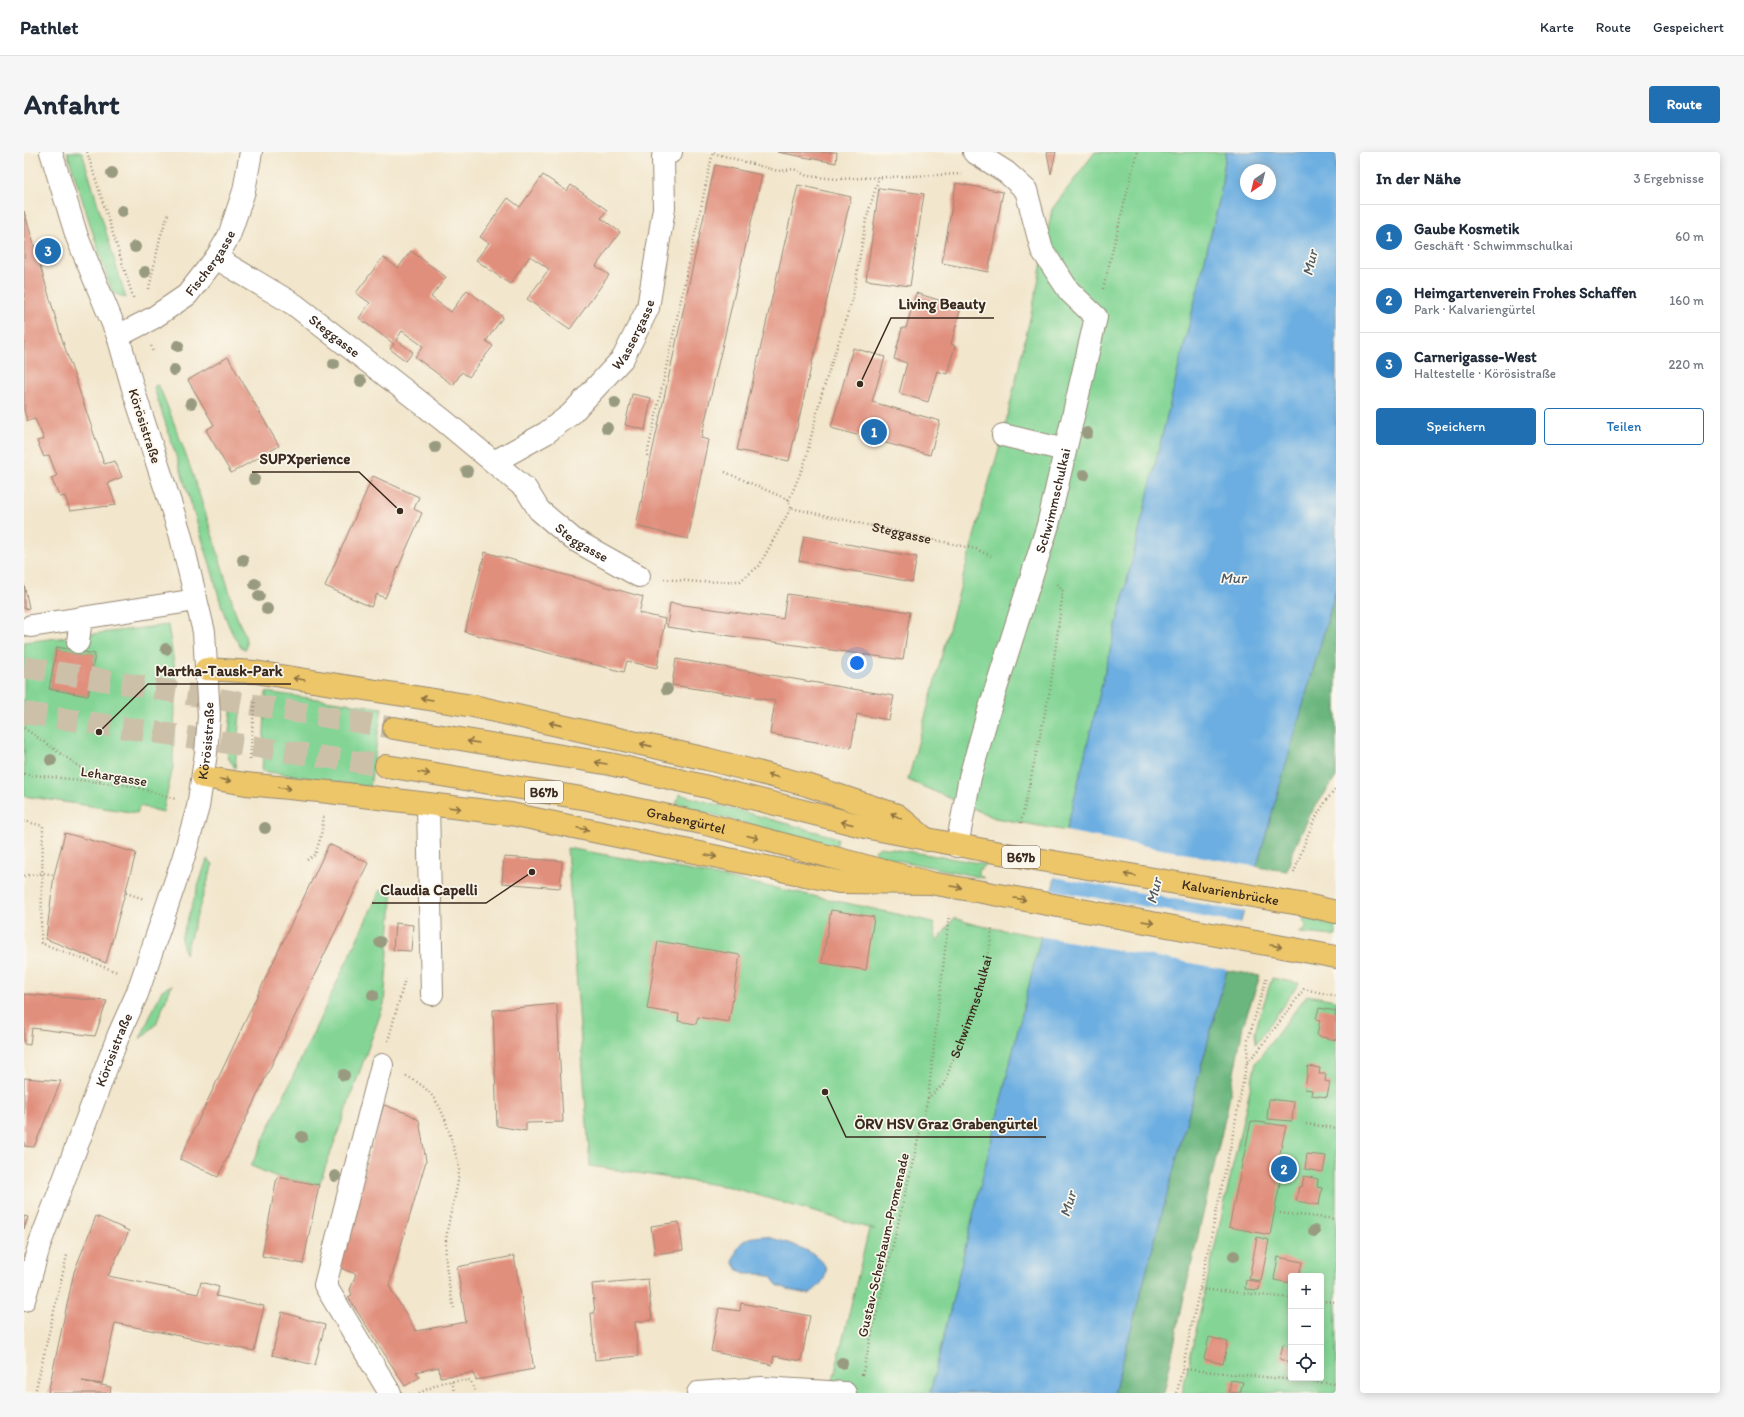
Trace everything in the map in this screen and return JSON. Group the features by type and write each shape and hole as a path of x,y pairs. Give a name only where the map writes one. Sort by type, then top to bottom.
{"main road":[{"path":"206,669 255,672 473,706 707,759 807,785 896,815 926,840"},
{"name":"B67b","path":"394,728 610,764 862,826 957,846"},
{"name":"Grabengürtel","path":"386,766 588,799 702,823 930,883 1336,957"},
{"path":"203,777 246,784 329,792 511,814 839,882 930,883"},
{"name":"Kalvarienbrücke","path":"957,846 1306,905 1336,912"}],"street":[{"name":"Körösistraße","path":"24,1300 40,1243 119,1034 137,994 183,859 198,807 203,777 209,716 204,632 180,533 134,392 118,336 76,237 51,152"},
{"name":"Fischergasse","path":"118,336 148,322 187,295 216,258 229,236 244,191 250,152"},
{"name":"Wassergasse","path":"494,462 546,433 571,414 623,358 648,308 664,208 663,157 671,152"},
{"path":"974,152 1006,172 1026,190 1042,250 1069,291 1096,317"},
{"name":"Steggasse","path":"216,258 295,305 443,420 526,489 540,510 573,539 639,576"},
{"name":"Schwimmschulkai","path":"957,846 970,777 987,717 1048,525 1096,317"},
{"path":"1003,435 1065,450"},
{"path":"31,626 196,600"},
{"path":"78,642 81,618"},
{"path":"428,804 432,994"},
{"path":"382,1065 325,1285 390,1393"},
{"path":"698,1393 762,1388 845,1393"}],"path":[{"path":"87,152 134,301"},
{"path":"647,456 714,152 778,171 794,169 807,176 837,179 964,174"},
{"path":"1096,317 1137,152"},
{"path":"639,576 700,582 740,581 759,566 790,508 788,500 805,462 821,396 853,297 866,220 879,177"},
{"path":"148,293 160,238 168,214"},
{"path":"725,472 788,500"},
{"name":"Steggasse","path":"790,508 976,549 991,556"},
{"path":"1021,823 1050,690 1063,591"},
{"path":"249,764 255,690"},
{"path":"24,728 104,783"},
{"name":"Lehargasse","path":"24,774 134,786 198,807"},
{"path":"1294,873 1311,825 1328,798 1336,789"},
{"path":"24,822 43,826 41,943 118,972"},
{"path":"307,860 315,855 324,822"},
{"path":"24,876 42,873 54,875"},
{"path":"126,893 144,899"},
{"name":"Gustav-Scherbaum-Promenade","path":"861,1378 928,1098 949,915"},
{"name":"Schwimmschulkai","path":"928,1098 944,1084 975,1001 990,945 992,928"},
{"path":"407,972 382,1065 415,1080 434,1096 447,1123 459,1168 447,1233 446,1274 454,1308"},
{"path":"1177,1393 1230,1149 1246,1062 1248,1040 1267,977"},
{"path":"1246,1062 1258,1051 1304,989 1336,996"},
{"path":"1306,1124 1336,1128"},
{"path":"1280,1213 1336,1219"},
{"path":"35,1393 67,1255"},
{"path":"1200,1289 1288,1298"},
{"path":"1324,1300 1336,1302"},
{"path":"1182,1369 1336,1384"},
{"path":"419,1393 443,1382 470,1380 476,1393"},
{"path":"452,1381 454,1393"}],"green space":[{"path":"67,152 82,152 126,298 113,293"},
{"path":"1095,152 1226,152 1220,197 1067,831 995,818 908,780 1003,435 1037,288 1052,209"},
{"path":"156,385 159,386 191,469 236,616 245,635 247,644 246,649 242,649 225,617 154,388"},
{"path":"1336,590 1336,777 1310,815 1292,854 1287,871 1256,867"},
{"path":"168,625 176,676 173,767 163,812 140,806 137,813 24,796 24,642","holes":["57,647 95,654 88,696 49,689"]},
{"path":"266,692 382,708 370,787 262,771"},
{"path":"242,693 235,768 229,759 227,751 232,704 235,698"},
{"path":"679,794 835,837 838,839 837,844 834,847 676,805"},
{"path":"880,847 987,864 979,871 980,875 984,878 877,856 875,851"},
{"path":"567,848 750,883 933,922 937,942 954,918 976,925 1041,937 930,1393 830,1393 869,1229 875,1230 730,1187 590,1166"},
{"path":"207,859 213,864 185,954 181,939"},
{"path":"393,887 384,1004 319,1185 277,1177 251,1166 380,890"},
{"path":"1304,918 1336,925 1336,936 1299,933 1305,930 1306,924 1303,922"},
{"path":"1227,970 1260,976 1243,1026 1227,1110 1184,1297 1164,1393 1114,1393"},
{"path":"1272,978 1299,983 1256,1044 1255,1031"},
{"path":"172,985 156,1024 140,1039 162,990"},
{"path":"1307,995 1336,1000 1336,1393 1182,1393 1256,1062"}],"water":[{"name":"Mur","path":"1226,152 1336,152 1336,590 1227,970 1114,1393 930,1393 1220,197"},
{"path":"764,1236 789,1243 814,1255 823,1263 826,1272 822,1282 809,1294 793,1291 777,1285 771,1277 764,1274 747,1274 738,1270 733,1262 739,1245 746,1239"}],"pier":[{"path":"1065,831 1258,867 1245,912 1054,877"},
{"path":"1051,890 1242,924 1229,970 1039,936"}],"building":[{"path":"777,152 837,152 836,163"},
{"path":"1047,152 1056,152 1051,174"},
{"path":"715,165 762,175 701,438 708,440 688,539 636,526"},
{"path":"543,175 567,191 571,185 607,210 601,218 620,232 596,266 609,275 570,329 527,299 549,269 530,256 510,284 476,260 489,243 480,237 508,198 520,207"},
{"path":"956,183 1003,192 988,272 942,263"},
{"path":"798,185 851,197 789,461 737,450"},
{"path":"879,188 924,194 910,286 866,280"},
{"path":"24,211 60,333 104,464 115,461 122,477 108,483 116,505 70,511 65,496 60,497 51,478 57,476 49,455 44,457 37,441 44,439 35,419 27,421 24,410"},
{"path":"411,251 446,277 431,297 451,312 467,290 503,317 486,341 493,346 469,377 462,372 453,385 415,357 423,346 402,331 396,340 413,352 406,361 390,349 394,344 359,318 370,303 356,293 383,257 398,268"},
{"path":"916,293 961,307 951,344 955,346 947,374 937,371 928,402 899,393 907,363 894,359 902,328 906,328"},
{"path":"853,348 885,357 872,402 940,421 930,455 831,428"},
{"path":"228,357 279,446 231,473 206,430 214,425 188,380"},
{"path":"632,394 651,398 645,430 625,425"},
{"path":"373,476 419,497 414,509 422,513 385,598 377,594 371,607 325,586"},
{"path":"804,536 917,557 912,582 799,561"},
{"path":"485,552 643,597 639,613 665,619 657,668 627,661 624,672 465,632"},
{"path":"24,584 29,608 24,609"},
{"path":"787,594 910,612 903,660 667,627 670,603 783,619"},
{"path":"57,647 95,654 88,696 49,689"},
{"path":"676,659 894,696 889,720 857,714 851,748 770,734 775,701 672,685"},
{"path":"65,833 136,853 106,963 46,939 54,875"},
{"path":"329,844 368,863 218,1177 180,1159"},
{"path":"504,857 562,861 560,888 502,883"},
{"path":"831,910 874,917 866,970 822,963"},
{"path":"395,923 413,925 411,951 393,950"},
{"path":"658,941 740,955 729,1022 698,1017 696,1024 678,1021 679,1014 647,1009"},
{"path":"24,994 107,1001 95,1036 32,1028 30,1045 24,1044"},
{"path":"557,1004 563,1122 526,1123 526,1131 497,1126 493,1010"},
{"path":"1319,1008 1336,1011 1336,1040 1317,1036 1320,1020 1316,1019"},
{"path":"1308,1066 1320,1068 1319,1074 1326,1074 1325,1081 1330,1082 1327,1097 1311,1095 1312,1090 1305,1089"},
{"path":"24,1078 61,1081 34,1147 24,1146"},
{"path":"1269,1099 1294,1102 1292,1121 1267,1119"},
{"path":"384,1105 409,1114 419,1120 426,1161 389,1286 416,1331 466,1322 457,1267 514,1256 534,1369 476,1380 473,1373 440,1377 439,1367 416,1372 420,1377 405,1386 348,1297 352,1295 350,1290 356,1274 335,1266"},
{"path":"1251,1121 1286,1126 1276,1171 1282,1172 1270,1235 1229,1227"},
{"path":"1307,1154 1326,1156 1323,1172 1305,1169"},
{"path":"1304,1176 1318,1179 1317,1187 1322,1188 1319,1205 1296,1201 1299,1186 1302,1187"},
{"path":"277,1177 319,1185 303,1264 262,1256"},
{"path":"24,1216 28,1217 24,1229"},
{"path":"96,1216 129,1231 108,1276 198,1294 201,1282 219,1287 216,1296 264,1306 254,1351 115,1323 102,1384 82,1381 111,1387 110,1393 48,1393 74,1272"},
{"path":"679,1222 683,1250 655,1254 651,1226"},
{"path":"1257,1237 1269,1240 1261,1281 1249,1279"},
{"path":"1278,1257 1302,1262 1300,1273 1288,1273 1288,1282 1274,1280"},
{"path":"648,1279 652,1320 635,1322 638,1356 595,1360 591,1313 595,1313 592,1284"},
{"path":"1246,1280 1260,1282 1259,1290 1245,1289"},
{"path":"741,1303 810,1316 801,1361 774,1356 772,1365 711,1351 719,1308 740,1311"},
{"path":"282,1312 325,1325 315,1365 272,1355"},
{"path":"1209,1337 1228,1342 1223,1364 1204,1359"},
{"path":"1283,1344 1288,1345 1288,1361 1280,1359"},
{"path":"1231,1380 1243,1382 1240,1393 1229,1392"}],"tunnel":[{"path":"24,667 394,728"},
{"path":"24,713 386,766"}],"place":[{"name":"Carnerigasse-West","path":"48,251"},
{"name":"Living Beauty","path":"860,384"},
{"name":"Gaube Kosmetik","path":"874,432"},
{"name":"SUPXperience","path":"400,511"},
{"name":"Martha-Tausk-Park","path":"99,732"},
{"name":"Claudia Capelli","path":"532,872"},
{"name":"ÖRV HSV Graz Grabengürtel","path":"825,1092"},
{"name":"Heimgartenverein Frohes Schaffen","path":"1284,1169"}]}
